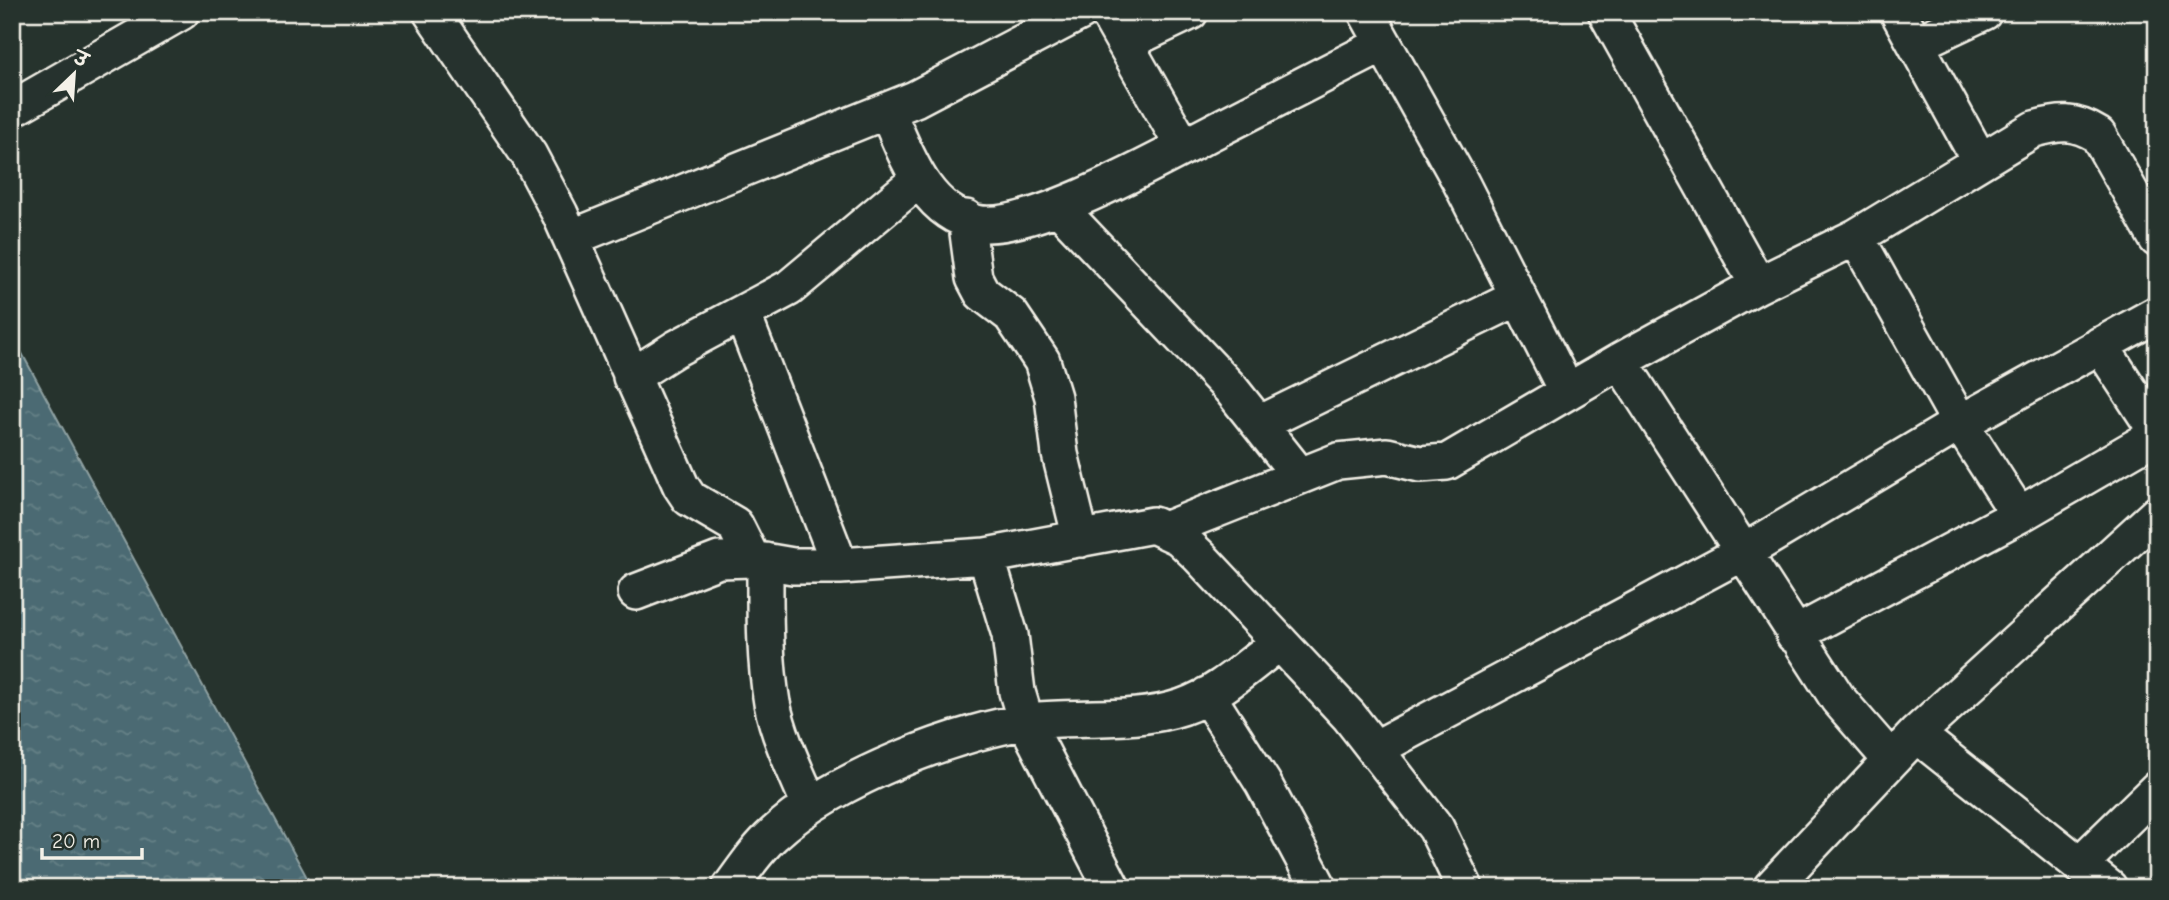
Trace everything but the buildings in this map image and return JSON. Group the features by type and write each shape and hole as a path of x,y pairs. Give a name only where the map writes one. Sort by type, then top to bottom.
{"street":[{"path":"12,109 181,12"},
{"path":"430,12 529,155 571,238 631,377 685,492 702,507 735,524 758,560 772,705 785,746 810,805"},
{"path":"571,238 915,99 1081,12"},
{"path":"1107,12 1183,146"},
{"path":"1125,43 1189,12"},
{"path":"1366,12 1567,392"},
{"path":"1606,12 1758,285"},
{"path":"1898,12 1980,161"},
{"path":"1916,44 1984,12"},
{"path":"887,111 919,179 931,196 977,224 1000,221 1032,216 1058,207 1384,44"},
{"path":"1167,529 1338,461 1387,456 1436,465 1447,462 1619,360 1758,285 1856,237 2034,129 2065,121 2083,125 2098,135 2157,239"},
{"path":"631,377 675,349 743,315 802,278 919,179"},
{"path":"1058,207 1231,389 1300,476"},
{"path":"966,218 974,278 982,293 1011,315 1042,362 1053,397 1060,454 1081,538"},
{"path":"1856,237 1960,423 2019,515"},
{"path":"1259,424 1519,297"},
{"path":"1375,748 1744,552 1960,423 2157,314"},
{"path":"743,315 840,565"},
{"path":"1794,635 2019,515 2157,434 2100,345"},
{"path":"1619,360 1744,552 1794,635 1851,717 1891,760"},
{"path":"1771,888 1916,734 2157,514"},
{"path":"636,592 719,560 758,560 793,566 986,556 1153,525 1167,529 1199,556 1375,748 1436,828 1465,888"},
{"path":"986,556 1010,635 1017,692 1027,722 1112,888"},
{"path":"730,888 772,835 810,805 862,776 999,725 1147,714 1182,707 1207,695 1280,642"},
{"path":"1207,695 1264,783 1320,888"},
{"path":"1916,734 2109,888"},
{"path":"2080,864 2157,789"}],"water":[{"path":"12,335 310,883 308,888 12,888"}]}
